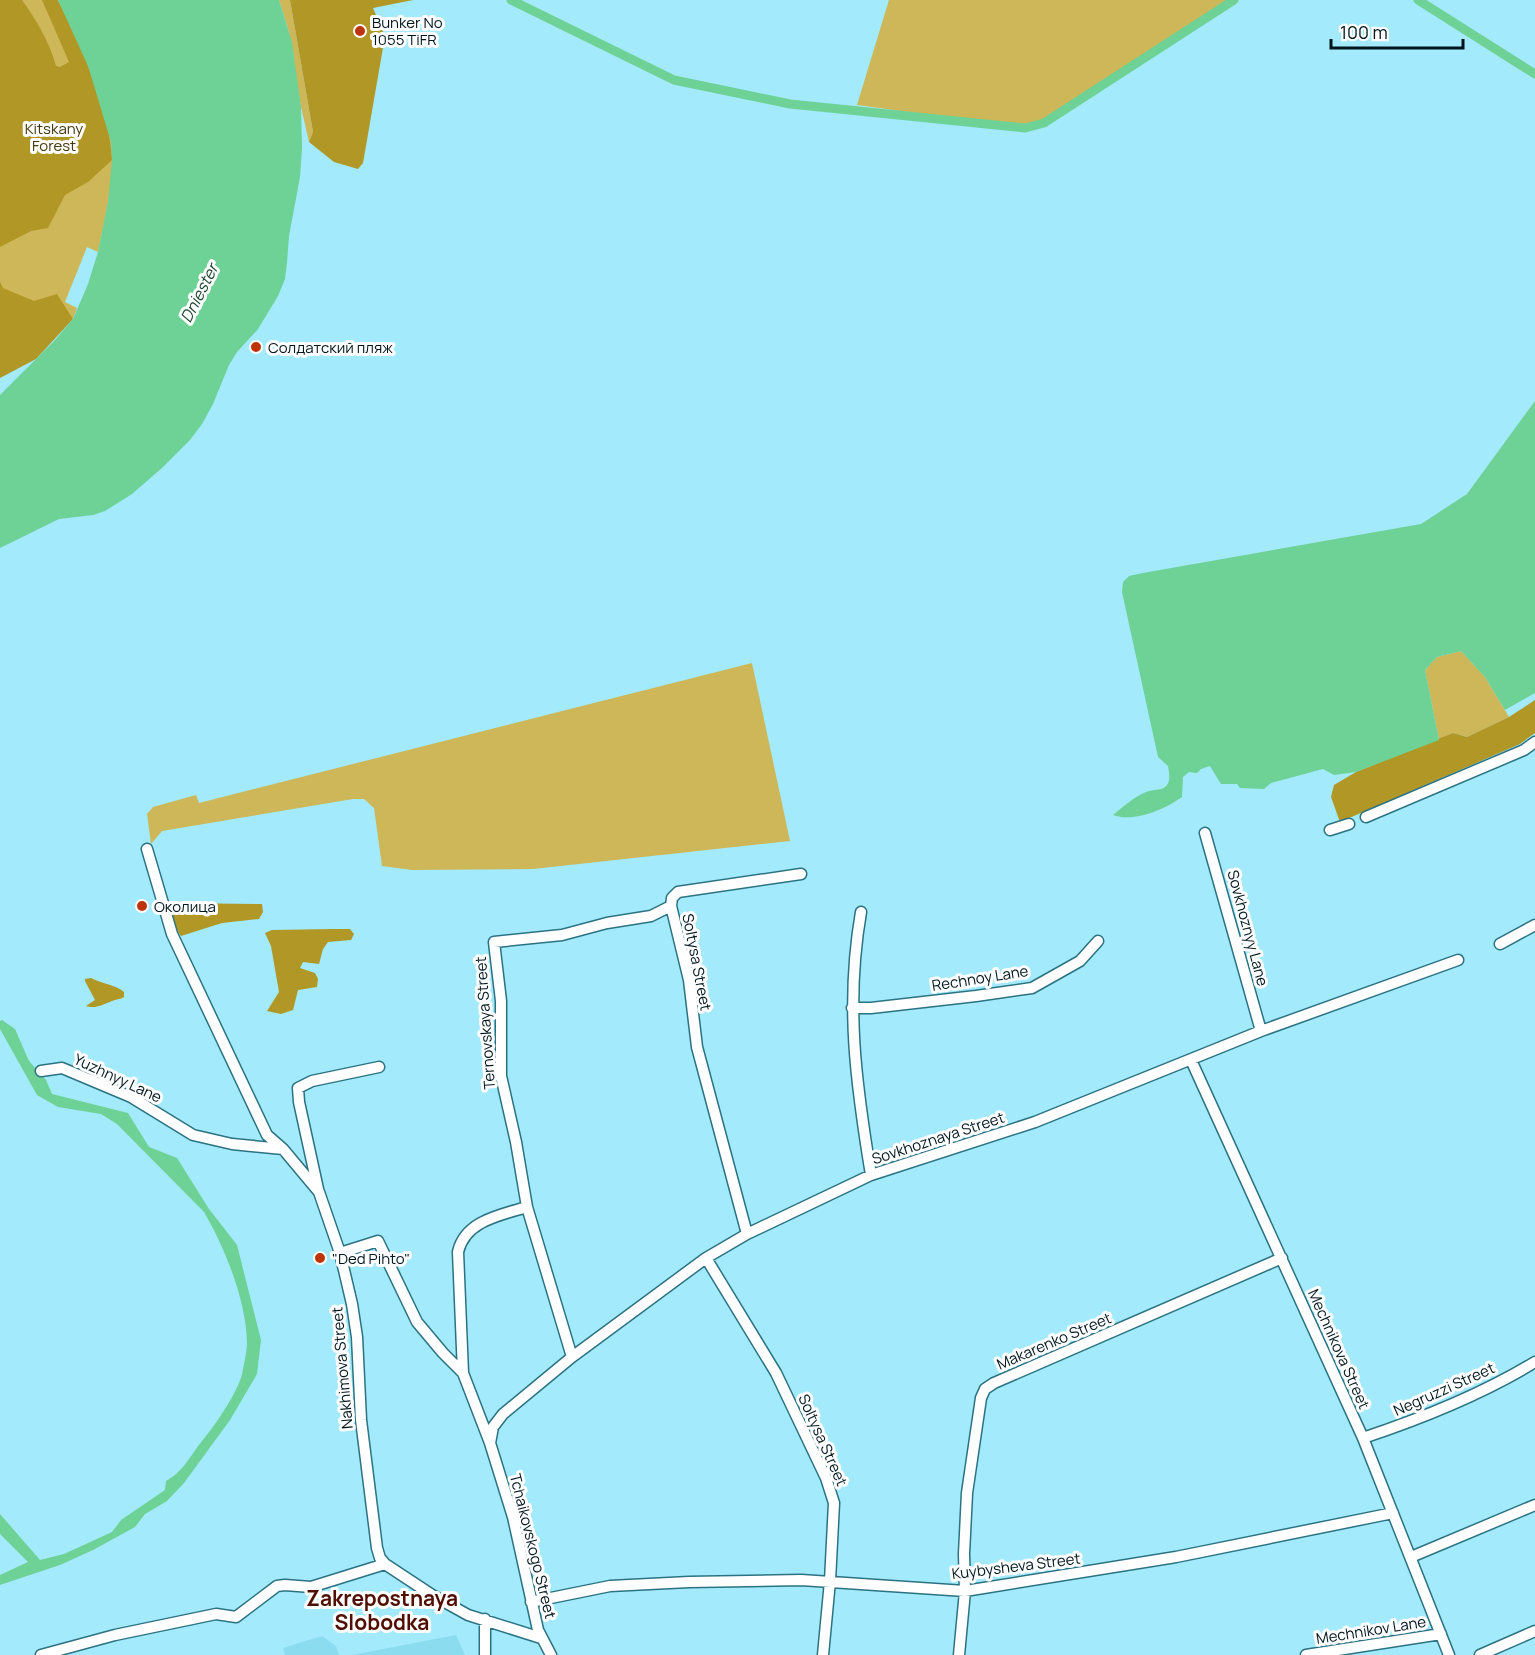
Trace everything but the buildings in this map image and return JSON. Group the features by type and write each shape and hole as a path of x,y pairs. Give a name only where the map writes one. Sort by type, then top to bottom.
{"street":[{"path":"1366,817 1524,750 1535,742"},
{"path":"1330,830 1349,824"},
{"name":"Sovkhoznyy Lane","path":"1205,832 1261,1031"},
{"name":"Nakhimova Street","path":"147,849 172,934 267,1135 283,1149 319,1192 340,1253 357,1337 361,1420 377,1548 380,1558 386,1564"},
{"name":"Ternovskaya Street","path":"572,1357 527,1207 516,1142 501,1076 501,1000 494,942 562,935 606,923 651,916 672,906 672,898 678,892 801,874"},
{"name":"Soltysa Street","path":"672,906 689,980 691,1010 699,1055 747,1233"},
{"path":"861,912 856,943 852,1008 858,1097 871,1175"},
{"path":"1500,944 1535,925"},
{"name":"Rechnoy Lane","path":"852,1008 964,998 1032,988 1080,961 1098,941"},
{"name":"Sovkhoznaya Street","path":"490,1443 493,1427 503,1414 572,1357 706,1258 747,1233 871,1175 1035,1122 1261,1031 1458,960"},
{"name":"Mechnikova Street","path":"1191,1060 1229,1148 1282,1258 1363,1438 1449,1655"},
{"path":"319,1192 298,1088 312,1081 379,1067"},
{"name":"Yuzhnyy Lane","path":"41,1071 62,1068 131,1097 193,1135 232,1144 283,1149"},
{"path":"463,1373 458,1252 460,1241 470,1229 479,1224 527,1207"},
{"path":"340,1253 378,1241 417,1322 463,1373"},
{"name":"Soltysa Street","path":"706,1258 776,1373 826,1478 834,1503 823,1655"},
{"name":"Makarenko Street","path":"959,1655 965,1591 967,1493 981,1398 986,1389 994,1383 1282,1258"},
{"name":"Negruzzi Street","path":"1363,1438 1449,1407 1535,1362"},
{"name":"Tchaikovskogo Street","path":"463,1373 490,1443 513,1517 541,1638 551,1655"},
{"path":"1411,1557 1535,1504"},
{"name":"Kuybysheva Street","path":"531,1602 610,1586 689,1582 801,1580 965,1591 1176,1557 1393,1513"},
{"path":"41,1655 115,1635 216,1614 236,1617 277,1586 311,1587 386,1564 432,1595 468,1615 541,1638"},
{"path":"485,1619 485,1655"},
{"path":"1480,1655 1535,1631"},
{"name":"Mechnikov Lane","path":"1306,1655 1441,1634"}],"shaded area":[{"path":"456,1635 465,1655 352,1655"},
{"path":"322,1636 336,1646 339,1655 285,1655 283,1648"}],"green space":[{"name":"Kitskany Forest","path":"0,0 58,0 97,87 108,124 112,156 109,197 98,252 87,247 65,302 77,308 73,319 0,290"},
{"name":"Kitskany Forest","path":"0,0 22,0 42,32 56,66 60,67 69,62 42,0 58,0 85,58 100,98 106,118 112,160 88,182 65,195 48,228 31,231 0,247"},
{"path":"279,0 290,0 313,132 309,142 289,32"},
{"path":"290,0 413,0 373,8 385,36 363,163 358,169 334,162 309,142 313,132"},
{"path":"889,0 1234,0 1044,123 1025,128 857,105"},
{"path":"0,282 3,288 34,301 57,294 73,319 36,359 0,378"},
{"path":"1461,651 1485,677 1509,717 1467,737 1453,733 1439,740 1425,670 1437,657"},
{"path":"752,663 790,841 533,869 412,870 382,866 374,808 364,799 353,799 162,831 151,844 147,814 153,807 196,795 199,803"},
{"path":"1535,700 1535,733 1520,744 1340,822 1331,797 1334,785 1356,772 1453,733 1467,737 1509,717"},
{"path":"173,903 262,904 263,912 259,919 222,923 181,936 174,922 171,905"},
{"path":"350,929 354,934 351,940 328,942 323,949 319,964 303,962 300,968 315,973 318,979 317,987 298,990 293,1010 281,1014 267,1011 279,992 271,946 265,933 272,930"},
{"path":"91,978 120,989 124,992 124,997 98,1006 86,1006 95,1000 85,981"}],"water":[{"name":"Dniester","path":"58,0 279,0 292,42 301,107 300,177 289,236 285,279 278,296 258,329 237,352 229,365 213,404 190,440 132,494 105,511 93,515 59,519 0,548 0,395 73,319 88,284 98,252 108,202 112,160 111,142 88,66"},
{"path":"1535,401 1535,693 1505,710 1485,677 1461,651 1437,657 1425,670 1439,740 1356,772 1334,775 1323,769 1271,783 1264,789 1240,788 1237,784 1221,784 1210,766 1197,773 1189,772 1183,777 1182,797 1167,806 1140,816 1113,815 1139,795 1165,787 1169,778 1168,766 1158,757 1122,592 1123,582 1129,576 1421,524 1467,494"},
{"path":"2,1020 15,1029 29,1061 46,1080 52,1094 128,1113 149,1147 177,1158 209,1209 237,1245 261,1340 257,1374 230,1420 184,1483 167,1501 145,1514 135,1527 93,1550 60,1565 0,1585 0,1575 28,1562 0,1534 0,1514 40,1560 64,1554 112,1532 121,1520 165,1490 166,1481 182,1468 213,1427 240,1381 247,1342 243,1309 233,1275 204,1212 117,1124 101,1114 58,1107 37,1095 0,1029"}],"waterway":[{"path":"511,0 674,80 790,104 1025,128 1044,123 1234,0"},
{"path":"1418,0 1535,74"}],"place":[{"name":"Bunker No 1055 TiFR","path":"360,31"},
{"name":"Солдатский пляж","path":"256,347"},
{"name":"Околица","path":"142,906"},
{"name":"\"Ded Pihto\"","path":"320,1258"}],"district":[{"name":"Zakrepostnaya Slobodka","path":"382,1610"}]}
